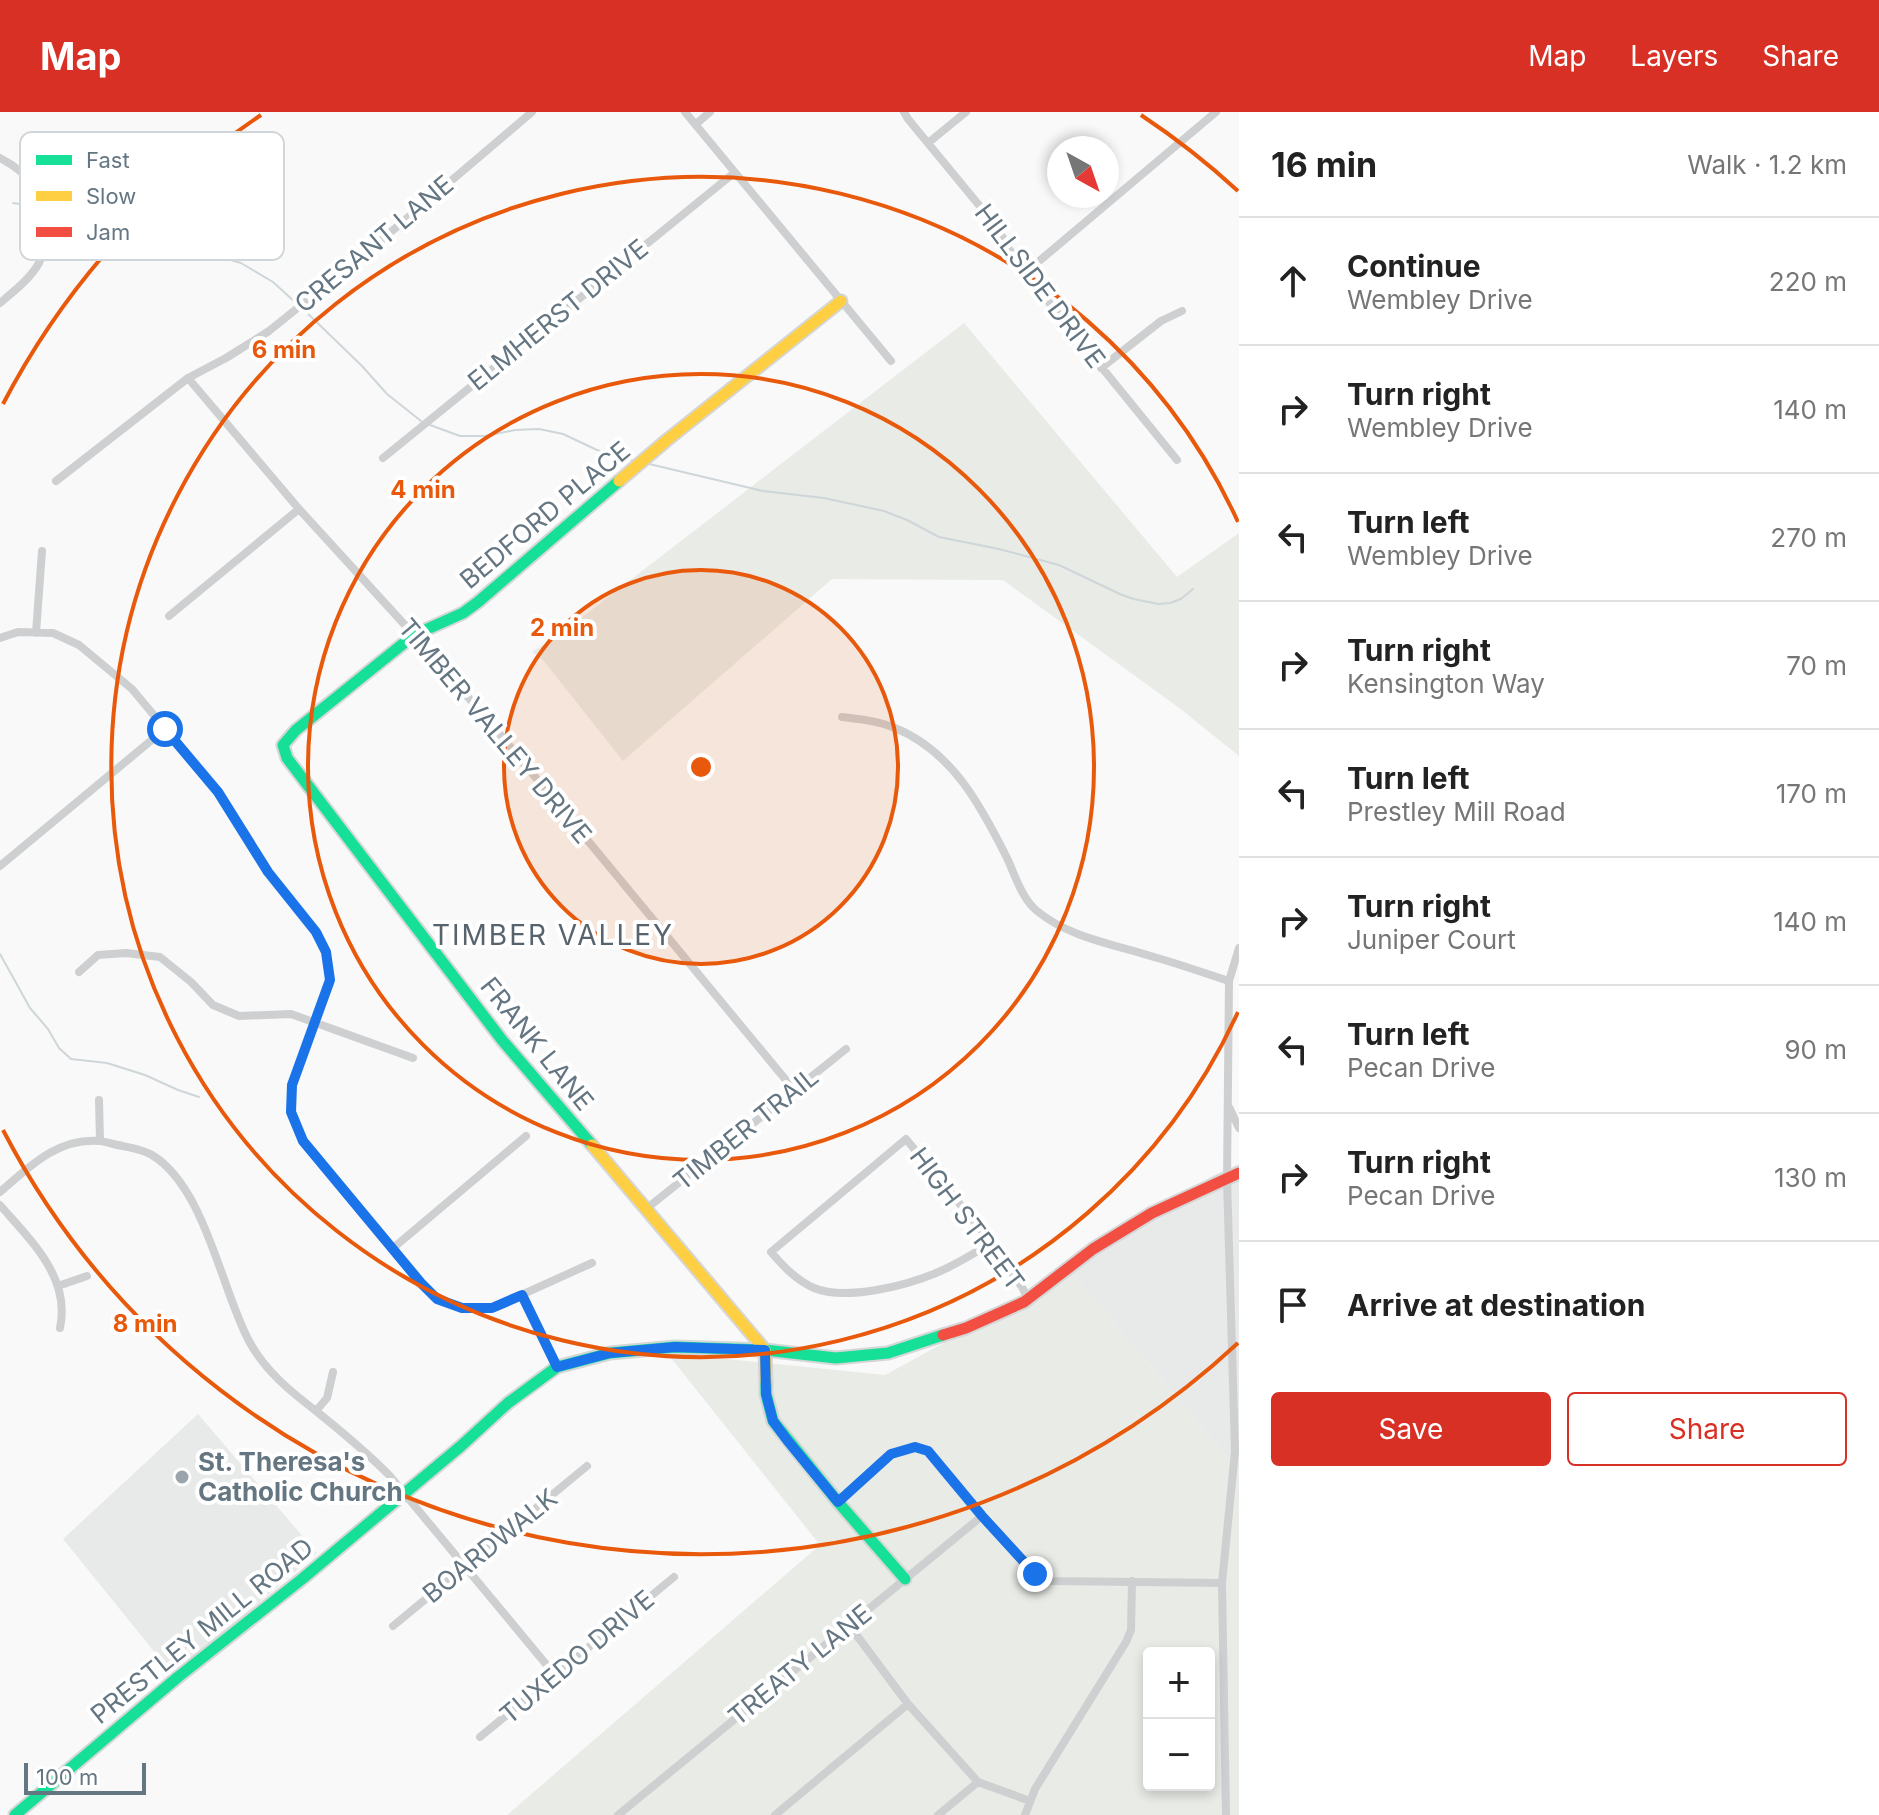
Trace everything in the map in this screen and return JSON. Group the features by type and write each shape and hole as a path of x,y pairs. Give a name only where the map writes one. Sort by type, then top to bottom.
{"street":[{"name":"CRESANT LANE","path":"56,481 188,378 269,331 532,112"},
{"path":"685,112 891,361"},
{"path":"696,124 710,112"},
{"name":"HILLSIDE DRIVE","path":"904,112 997,227 1025,273 1177,460"},
{"path":"928,143 966,112"},
{"path":"1025,273 1216,112"},
{"path":"0,158 20,170"},
{"name":"ELMHERST DRIVE","path":"383,458 734,173"},
{"path":"0,303 23,283 41,260"},
{"name":"BEDFORD PLACE","path":"287,758 283,745 296,730 414,635 463,613 478,602 667,440 841,301"},
{"path":"1101,368 1161,321 1182,311"},
{"name":"TIMBER VALLEY DRIVE","path":"188,378 299,509 493,726 795,1091"},
{"path":"169,616 299,509"},
{"path":"36,633 42,551"},
{"path":"0,638 18,632 53,633 79,645 132,689 218,792 268,872 316,932 326,952 330,980 292,1085 291,1112 303,1141 421,1283 437,1299 462,1308 492,1308 592,1263"},
{"path":"842,717 868,720 902,731 925,745 953,769 984,812 1032,907 1050,921 1072,933 1229,981"},
{"path":"0,866 165,729"},
{"name":"FRANK LANE","path":"287,758 502,1040 765,1350"},
{"path":"1226,1815 1222,1583 1235,1451 1227,1179 1229,981 1239,948"},
{"path":"79,972 98,955 126,953 160,957 213,1005 239,1016 291,1014 413,1058"},
{"name":"TIMBER TRAIL","path":"646,1209 846,1049"},
{"path":"99,1100 100,1141"},
{"path":"1228,1105 1239,1128"},
{"path":"392,1249 526,1136"},
{"name":"HIGH STREET","path":"991,1243 963,1261 934,1274 872,1291 843,1294 813,1288 783,1266 771,1252 906,1139 991,1243 1028,1299"},
{"path":"0,1192 38,1160 71,1143 100,1141 152,1155 191,1198 249,1342 281,1383 366,1452 404,1492 555,1675"},
{"name":"PRESTLEY MILL ROAD","path":"15,1815 166,1686 302,1579 508,1403 557,1367 610,1353 675,1347 765,1350 836,1358 888,1353 966,1328 1028,1299 1093,1249 1152,1213 1239,1173"},
{"path":"0,1205 48,1262 58,1286 63,1313 60,1328"},
{"path":"58,1286 87,1276"},
{"path":"522,1295 557,1367"},
{"path":"765,1350 766,1394 773,1421 905,1579"},
{"path":"316,1411 327,1398 333,1372"},
{"path":"838,1502 891,1454 915,1447 928,1451 982,1516 1042,1579 1222,1583"},
{"name":"BOARDWALK","path":"393,1626 587,1466"},
{"name":"TREATY LANE","path":"618,1815 982,1516"},
{"name":"TUXEDO DRIVE","path":"480,1737 674,1577"},
{"path":"1025,1815 1035,1789 1126,1642 1131,1630 1132,1581"},
{"path":"849,1625 908,1704 978,1782 1030,1801"},
{"path":"775,1815 908,1704"},
{"path":"938,1815 978,1782"}],"shaded area":[{"path":"964,323 1177,577 1239,533 1239,756 1178,707 1003,580 832,579 623,761 543,660 532,652 559,635"},
{"path":"1239,1164 1237,1469 1072,1273 1212,1176"},
{"path":"1072,1273 1239,1469 1239,1815 507,1815 820,1545 667,1353 885,1375"},
{"path":"198,1414 317,1553 174,1676 63,1539"}],"waterway":[{"path":"13,203 20,204"},
{"path":"231,260 273,282 296,303"},
{"path":"301,307 387,394 421,421"},
{"path":"430,425 460,436 539,429 563,434 597,450 635,461"},
{"path":"645,463 763,491 824,498 884,511 939,537 1059,565 1134,599 1170,603 1193,589"},
{"path":"0,954 30,1008 59,1048 71,1059 107,1063 199,1097"}],"traffic: fast":[{"path":"592,1145 502,1040 287,758 283,745 296,730 414,635 463,613 478,602 619,481"},
{"path":"15,1815 178,1677 302,1579 508,1403 557,1367 610,1353 675,1347 765,1350 836,1358 888,1353 943,1335"},
{"path":"766,1382 773,1421 905,1579"}],"traffic: slow":[{"path":"619,481 841,301"},
{"path":"592,1145 765,1350 766,1382"}],"traffic: jam":[{"path":"943,1335 1024,1302 1093,1249 1152,1213 1239,1173"}],"place":[{"name":"St. Theresa's Catholic Church","path":"182,1477"}],"district":[{"name":"TIMBER VALLEY","path":"553,935"}],"route":[{"path":"165,729 218,792 268,872 316,932 326,952 330,980 292,1085 291,1112 303,1141 437,1299 462,1308 492,1308 522,1295 557,1367 610,1353 675,1347 765,1350 766,1394 773,1421 838,1502 891,1454 915,1447 928,1451 1035,1574"}]}
